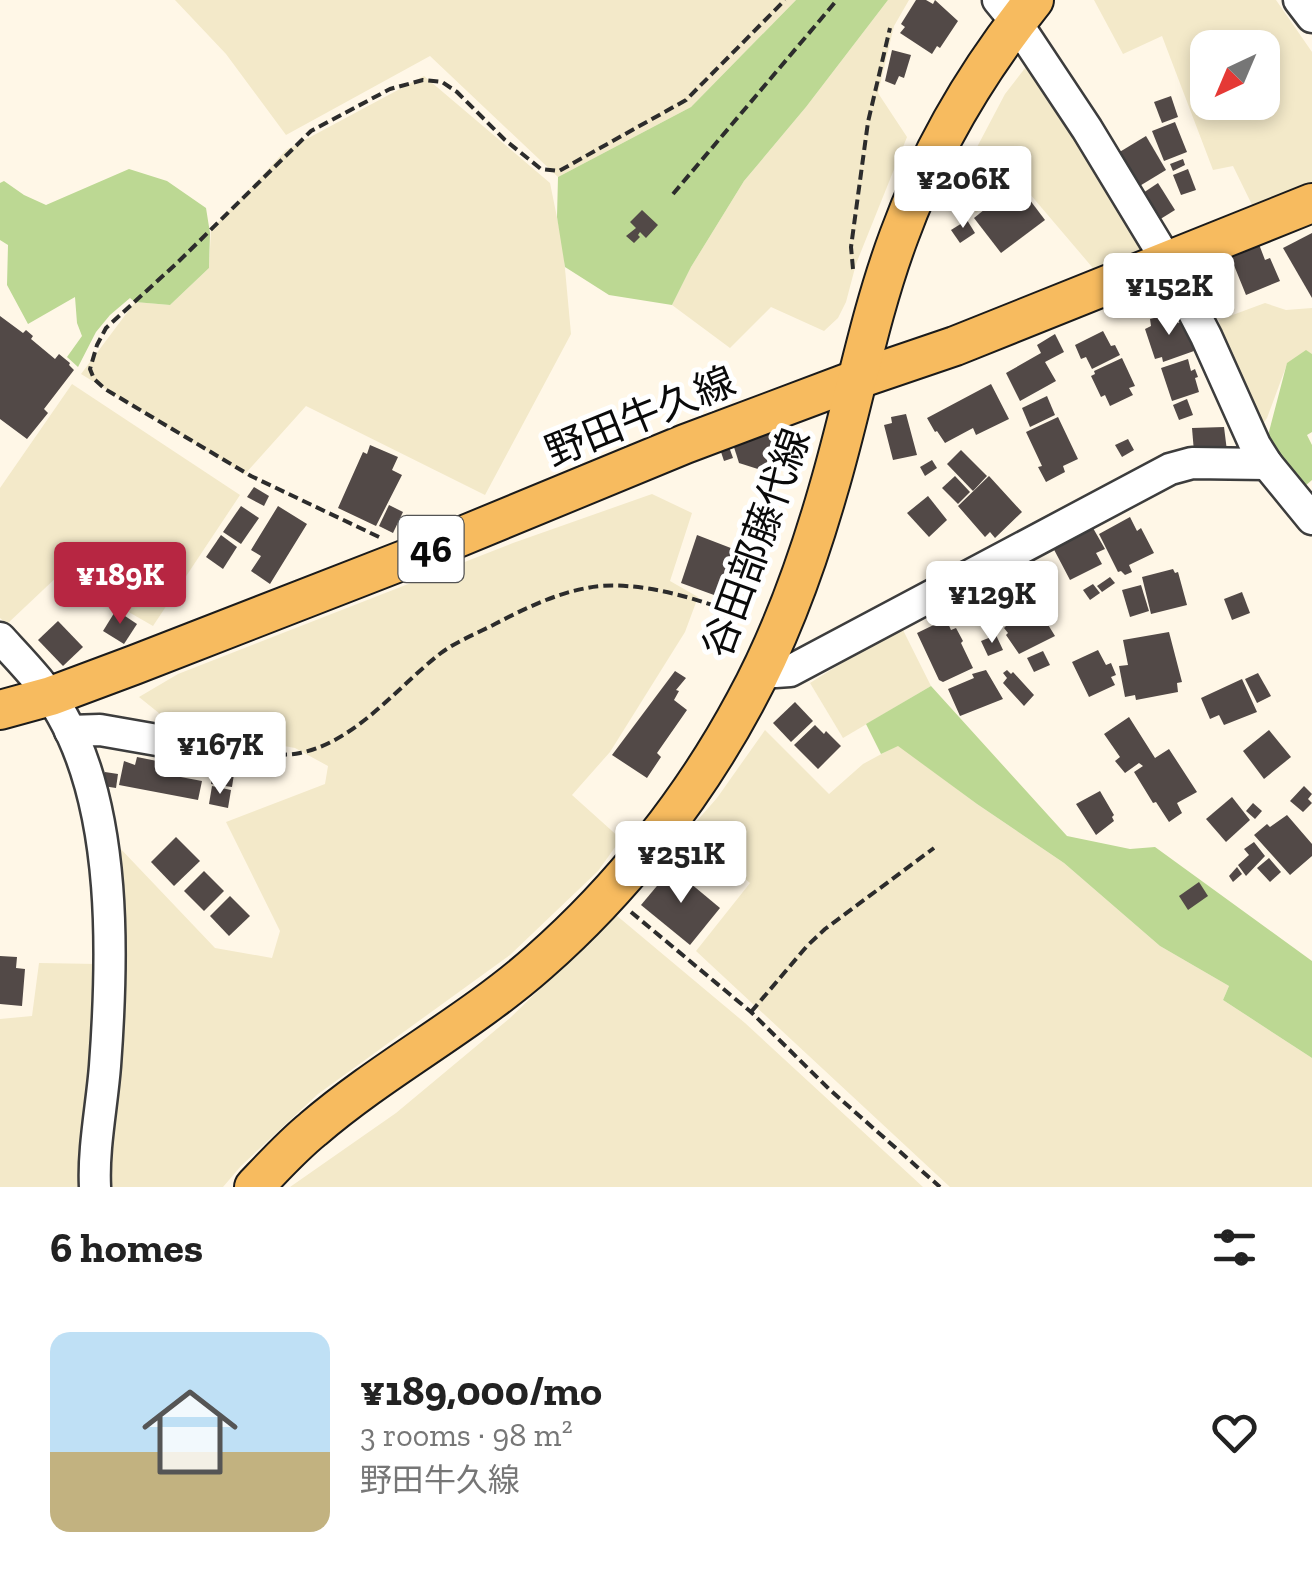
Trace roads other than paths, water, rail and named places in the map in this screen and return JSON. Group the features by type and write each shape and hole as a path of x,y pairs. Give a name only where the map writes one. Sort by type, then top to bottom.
{"main road":[{"name":"谷田部藤代線","path":"254,1187 313,1129 538,963 646,850 726,737 779,633 809,554 898,236 930,163 1016,7"},
{"name":"野田牛久線","path":"0,710 50,696 416,555 685,444 954,346 1312,203"}],"street":[{"path":"1299,0 1312,17"},
{"path":"1016,7 1167,261 1255,445 1312,519"},
{"path":"760,673 790,671 1170,469 1192,463 1267,464"},
{"path":"0,638 50,696 70,731 93,796 106,866 110,947 95,1187"},
{"path":"70,731 100,730 238,754"}]}
